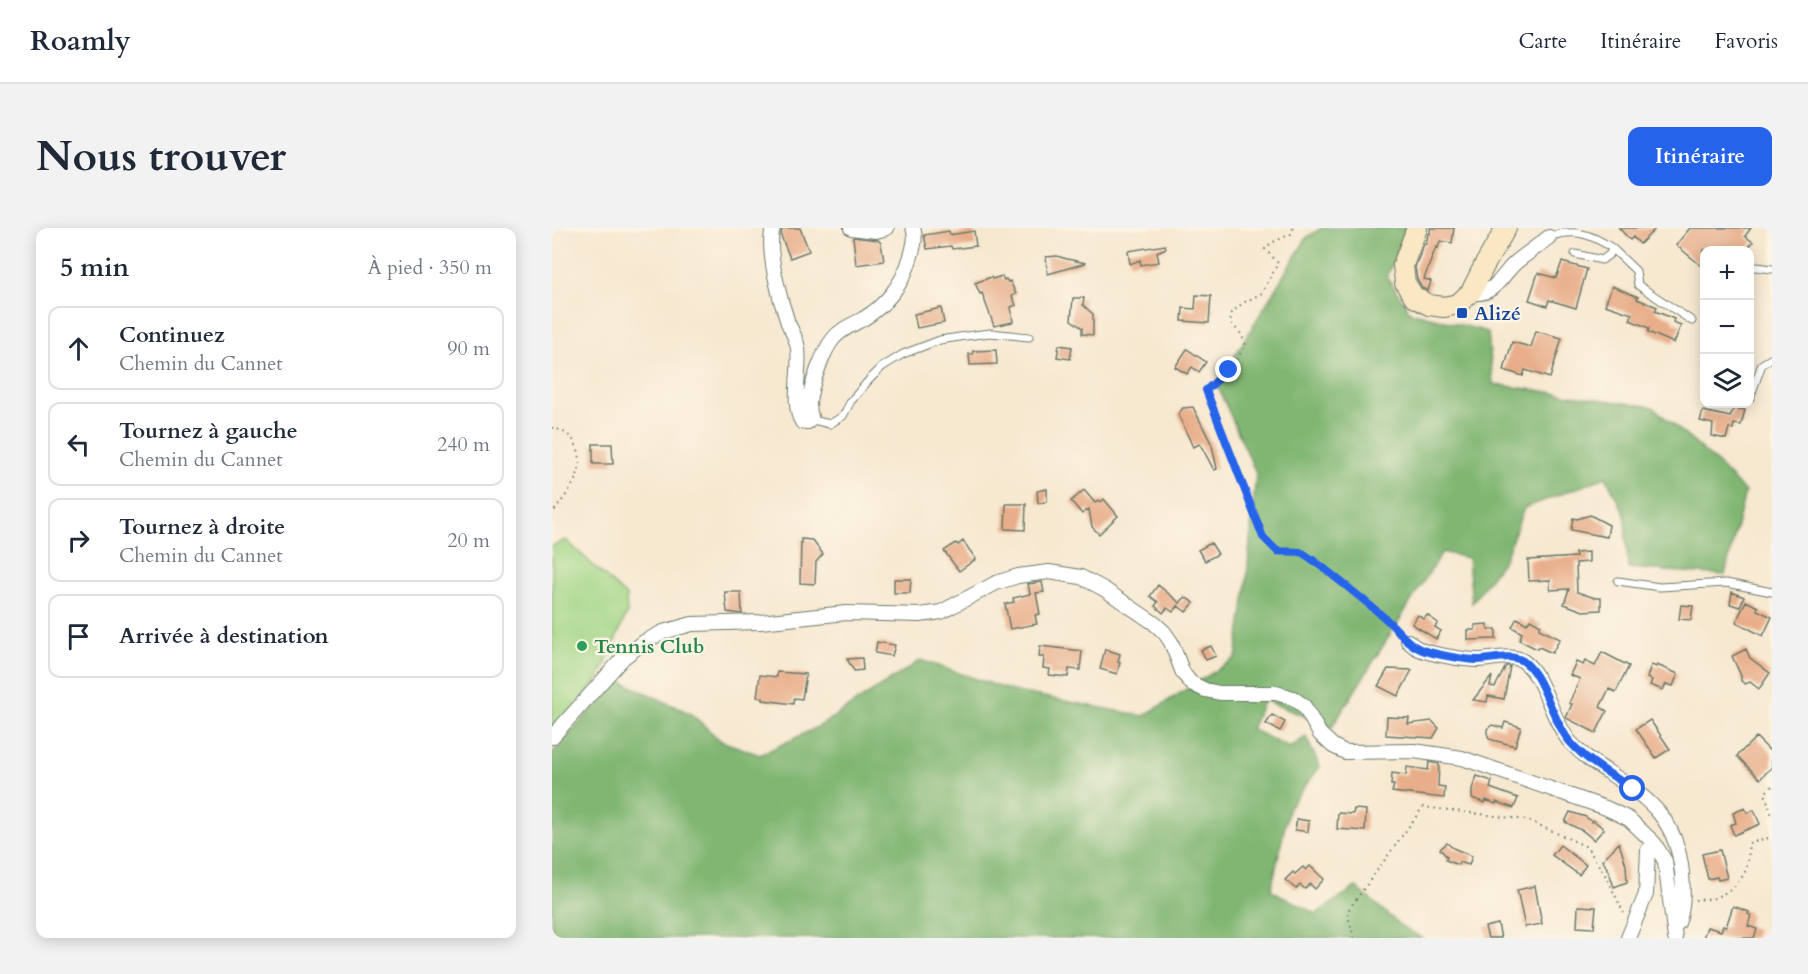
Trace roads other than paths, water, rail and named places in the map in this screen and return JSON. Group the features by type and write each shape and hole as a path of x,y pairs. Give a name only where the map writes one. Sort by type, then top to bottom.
{"street":[{"path":"773,228 771,236 773,268 798,350 798,416 802,422 808,422 811,417 809,404 811,394 825,352 834,338 844,328 880,307 905,275 912,252 915,234 913,228"},
{"path":"851,228 876,231 887,228"},
{"path":"1417,228 1403,265 1405,283 1414,297 1428,305 1444,307 1458,304 1472,292 1506,228"},
{"path":"1472,292 1479,294 1496,285 1514,264 1550,233"},
{"path":"552,737 623,658 644,642 663,632 692,624 760,622 846,613 920,615 941,612 996,583 1018,576 1049,572 1081,577 1104,589 1164,632 1171,642 1183,673 1191,683 1205,690 1220,693 1276,693 1293,698 1305,706 1320,734 1333,746 1345,752 1414,752 1462,758 1606,808 1629,819 1654,843 1665,861 1675,934"},
{"path":"1408,641 1420,649 1463,658 1477,660 1512,657 1532,669 1558,725 1570,743 1649,801 1671,829 1680,853 1683,889 1680,921 1675,934"},
{"path":"1630,933 1646,894 1648,850 1654,843"}],"lane":[{"path":"1550,233 1573,230 1592,235 1612,248 1636,271 1638,285 1692,321"},
{"path":"1575,254 1602,260 1610,254 1612,248"},
{"path":"1754,267 1772,270"},
{"path":"811,417 830,424 843,416 851,401 882,367 903,354 940,340 990,333 1029,337"},
{"path":"1754,386 1761,364 1772,358"},
{"path":"1618,581 1660,587 1726,583 1772,592"}],"place":[{"name":"Alizé","path":"1462,313"},
{"name":"Tennis Club","path":"582,646"}]}
